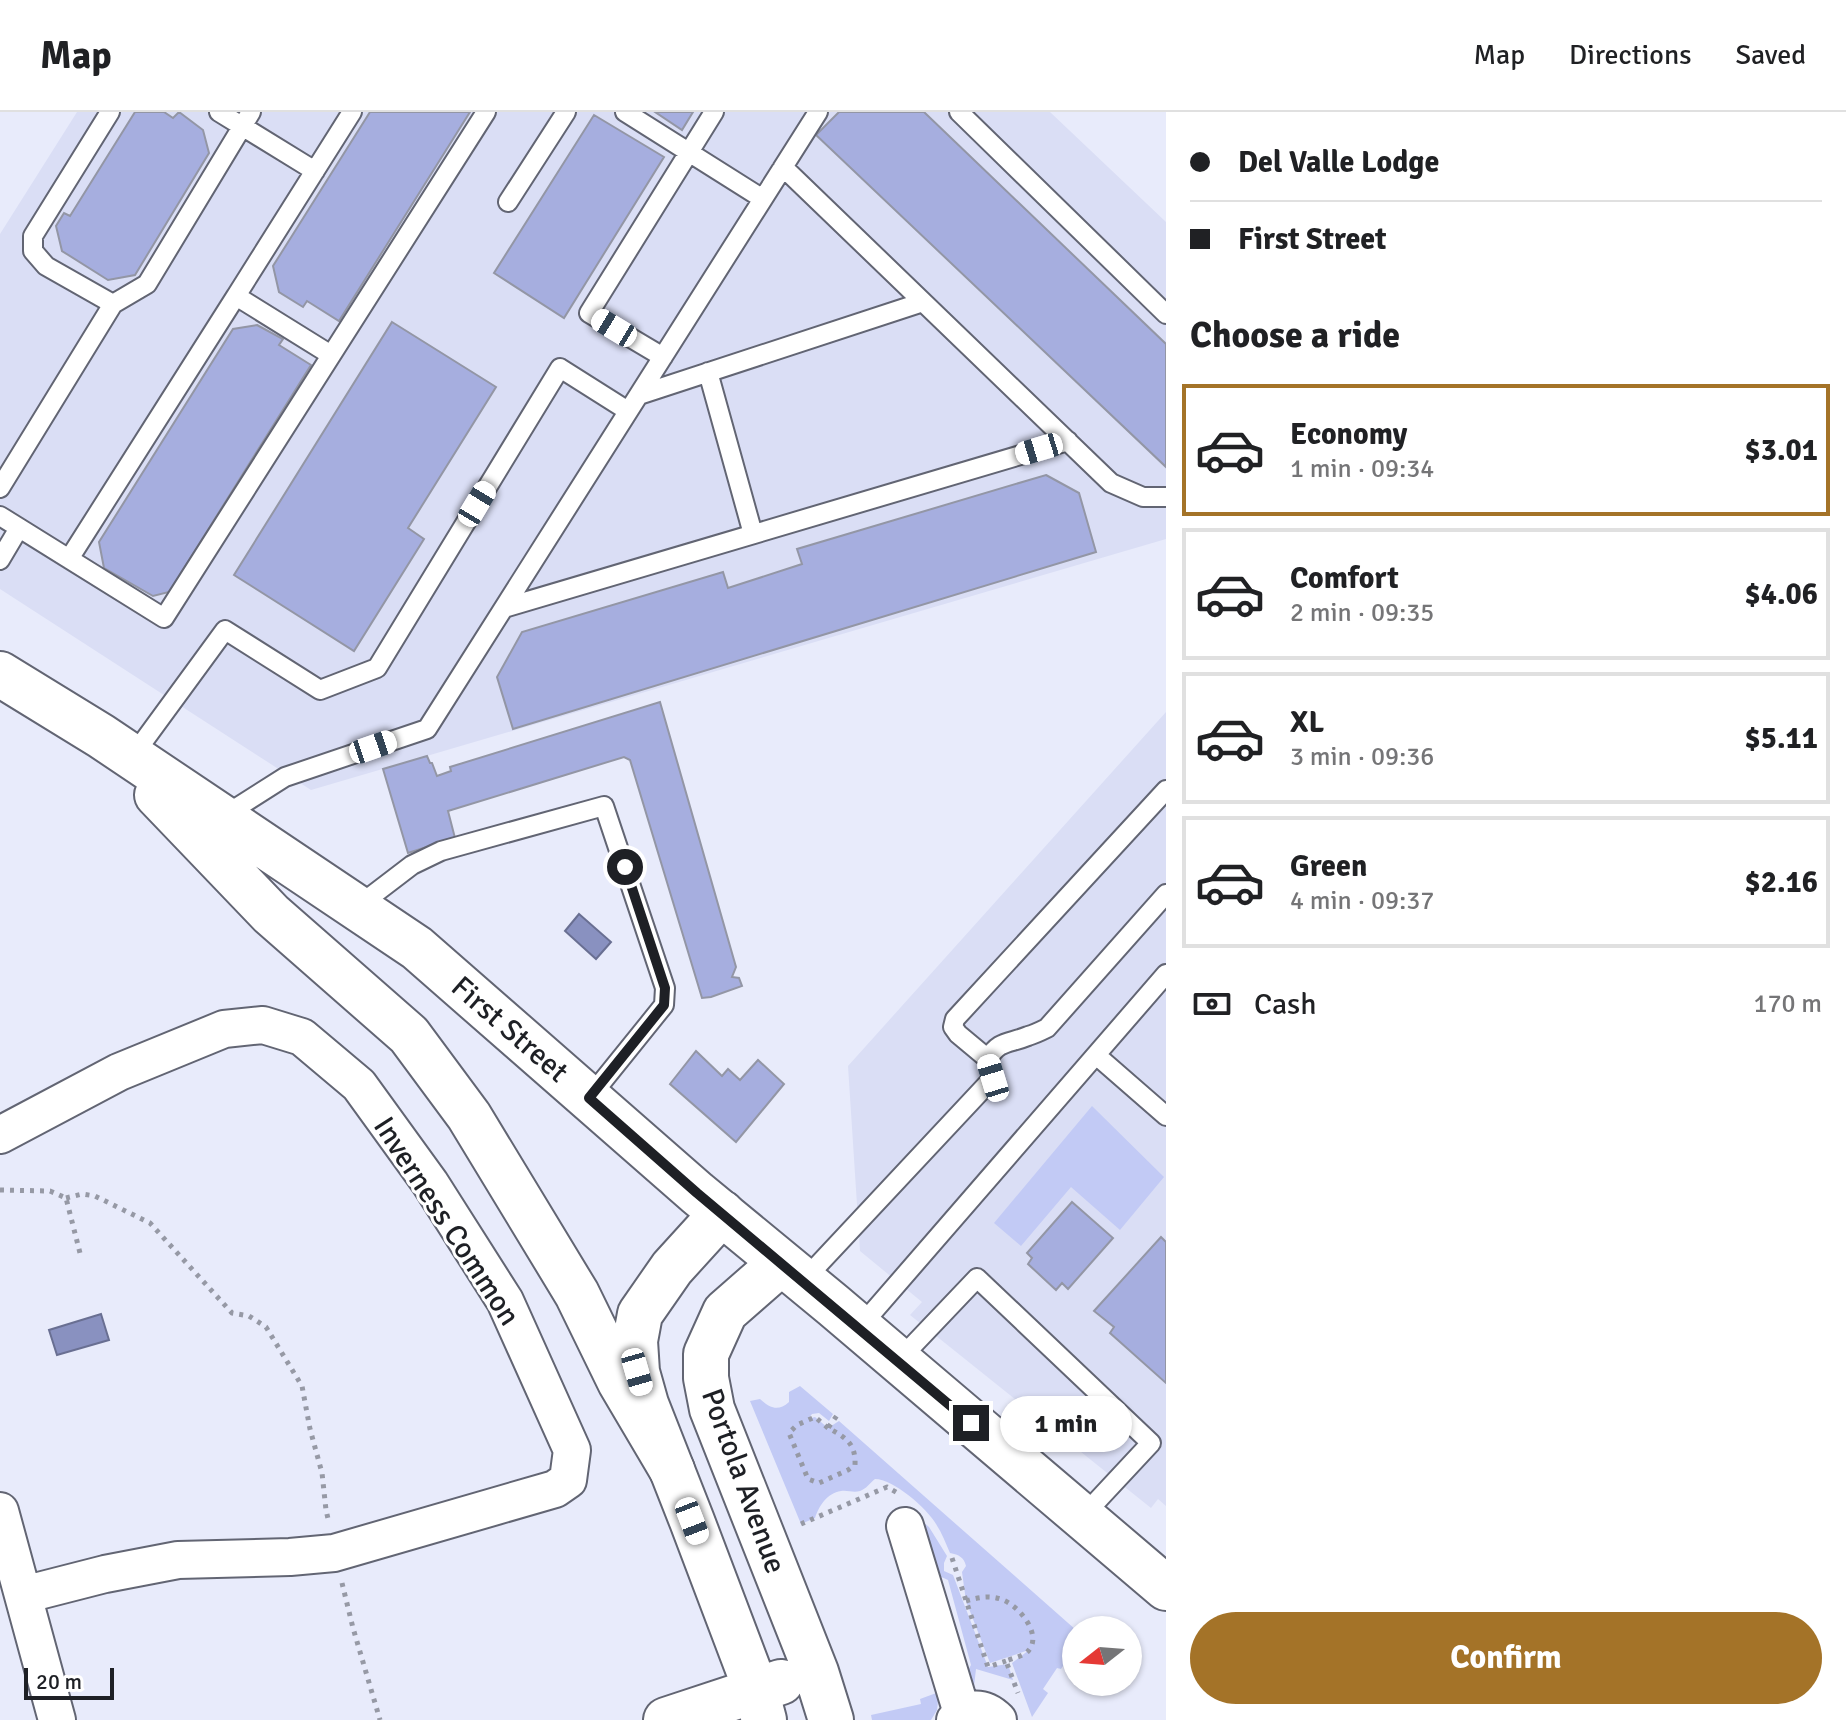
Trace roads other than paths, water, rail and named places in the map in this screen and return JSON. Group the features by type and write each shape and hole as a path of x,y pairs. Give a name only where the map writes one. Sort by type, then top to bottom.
{"main road":[{"name":"First Street","path":"0,674 116,746 417,948 722,1213 1166,1588"},
{"path":"116,746 271,914 409,1035 469,1116 569,1281 620,1382 672,1470"},
{"name":"Portola Avenue","path":"722,1213 672,1268 640,1314 635,1341 637,1372 646,1404 760,1705"},
{"name":"Portola Avenue","path":"792,1272 725,1312 706,1354 706,1378 712,1409 816,1672 831,1720"},
{"path":"666,1720 760,1705 816,1672"}],"street":[{"name":"Inverness Common","path":"0,1135 119,1072 224,1029 263,1025 302,1037 359,1085 430,1183 505,1301 572,1450 568,1480 555,1489 334,1553 178,1560 105,1574 23,1595"},
{"path":"0,1511 57,1720"},
{"path":"905,1526 958,1716 980,1709 1010,1712"}],"lane":[{"path":"110,112 33,236 33,251 46,266 113,304"},
{"path":"219,112 246,119 315,171"},
{"path":"69,559 352,112"},
{"path":"0,516 164,618 486,112"},
{"path":"508,202 566,112"},
{"path":"625,112 763,199"},
{"path":"663,357 589,313 714,112"},
{"path":"222,817 285,777 427,729 818,112"},
{"path":"959,112 1166,314"},
{"path":"0,488 113,304 147,284 246,119"},
{"path":"783,167 1111,483 1143,497 1166,497"},
{"path":"236,296 331,355"},
{"path":"639,395 923,302"},
{"path":"116,746 225,630 320,690 377,668 560,368 628,411"},
{"path":"708,372 753,534"},
{"path":"504,608 1068,441"},
{"path":"0,560 19,528"},
{"path":"792,1272 993,1078 988,1059 958,1034 953,1027 955,1019 1166,790"},
{"path":"357,907 412,865 441,851 604,806 665,988 664,1005 589,1098"},
{"path":"988,1059 1002,1043 1047,1028 1166,894"},
{"path":"859,1328 1166,974"},
{"path":"1096,1055 1166,1116"},
{"path":"898,1361 977,1278 1151,1443 1082,1517"}]}
